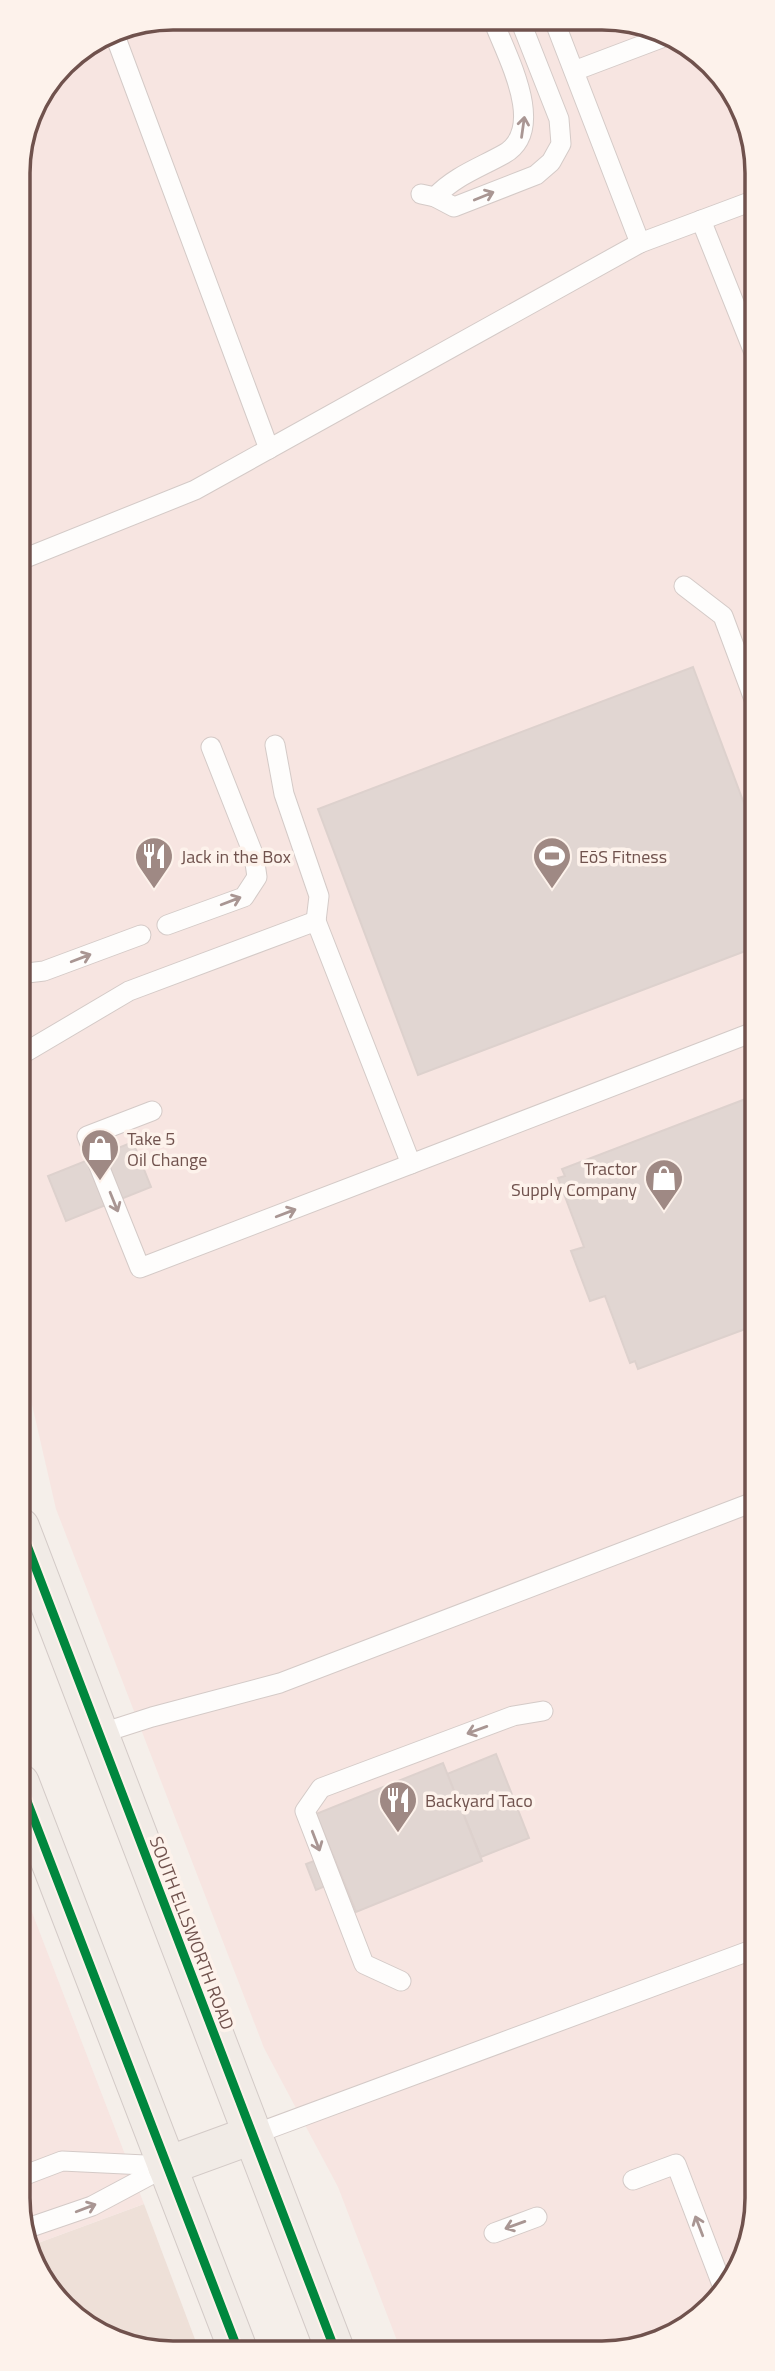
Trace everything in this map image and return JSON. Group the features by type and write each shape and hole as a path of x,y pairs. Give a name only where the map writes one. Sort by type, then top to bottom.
{"main road":[{"name":"SOUTH ELLSWORTH ROAD","path":"30,1553 332,2341"},
{"path":"30,1809 235,2341"},
{"path":"167,2166 252,2135"}],"lane":[{"path":"497,30 522,100 525,121 521,139 508,152 428,196 454,207 536,175 551,162 561,144 559,119 524,30"},
{"path":"558,30 640,243"},
{"path":"574,71 655,40"},
{"path":"117,42 268,449"},
{"path":"30,556 195,489 640,243 745,204"},
{"path":"701,220 745,330"},
{"path":"684,586 723,616 745,675"},
{"path":"275,745 284,794 319,896 316,921 411,1164"},
{"path":"167,925 244,897 257,877 254,856 211,747"},
{"path":"30,1049 129,990 316,921"},
{"path":"30,973 44,971 141,935"},
{"path":"152,1111 87,1136 140,1268 745,1035"},
{"path":"99,1734 280,1683 745,1505"},
{"path":"401,1981 364,1964 305,1811 321,1788 513,1716 543,1711"},
{"path":"252,2135 745,1952"},
{"path":"30,2173 62,2161 167,2166"},
{"path":"633,2180 676,2164 720,2279"},
{"path":"32,2227 92,2206 167,2166"},
{"path":"494,2233 537,2217"}],"shaded area":[{"path":"612,30 648,37 674,49 710,78 721,93 738,127 745,163 745,2208 738,2244 726,2270 697,2306 674,2322 630,2339 397,2341 338,2187 264,2048 56,1509 30,1396 30,163 37,127 49,101 78,65 101,49 127,37 154,31"},
{"path":"30,1907 144,2204 37,2243 32,2226 30,2198"},
{"path":"144,2204 196,2341 145,2339 101,2322 86,2312 59,2285 37,2243"}],"building":[{"name":"EōS Fitness","path":"693,667 745,806 745,951 418,1075 318,809"},
{"name":"Tractor Supply Company","path":"745,1099 745,1329 638,1369 635,1361 630,1363 605,1296 590,1301 571,1251 584,1247 558,1178 565,1176 562,1169"},
{"name":"Take 5 Oil Change","path":"133,1142 151,1187 66,1221 48,1176"},
{"path":"496,1754 529,1838 481,1857 447,1774"},
{"name":"Backyard Taco","path":"443,1763 482,1861 356,1912 316,1814"},
{"path":"332,1854 342,1879 316,1890 306,1864"}],"cycle path":[{"path":"30,1553 332,2341"},
{"path":"30,1809 235,2341"}],"place":[{"name":"Jack in the Box","path":"154,890"},
{"name":"EōS Fitness","path":"552,890"},
{"name":"Take 5 Oil Change","path":"100,1182"},
{"name":"Tractor Supply Company","path":"664,1212"},
{"name":"Backyard Taco","path":"398,1834"}]}
